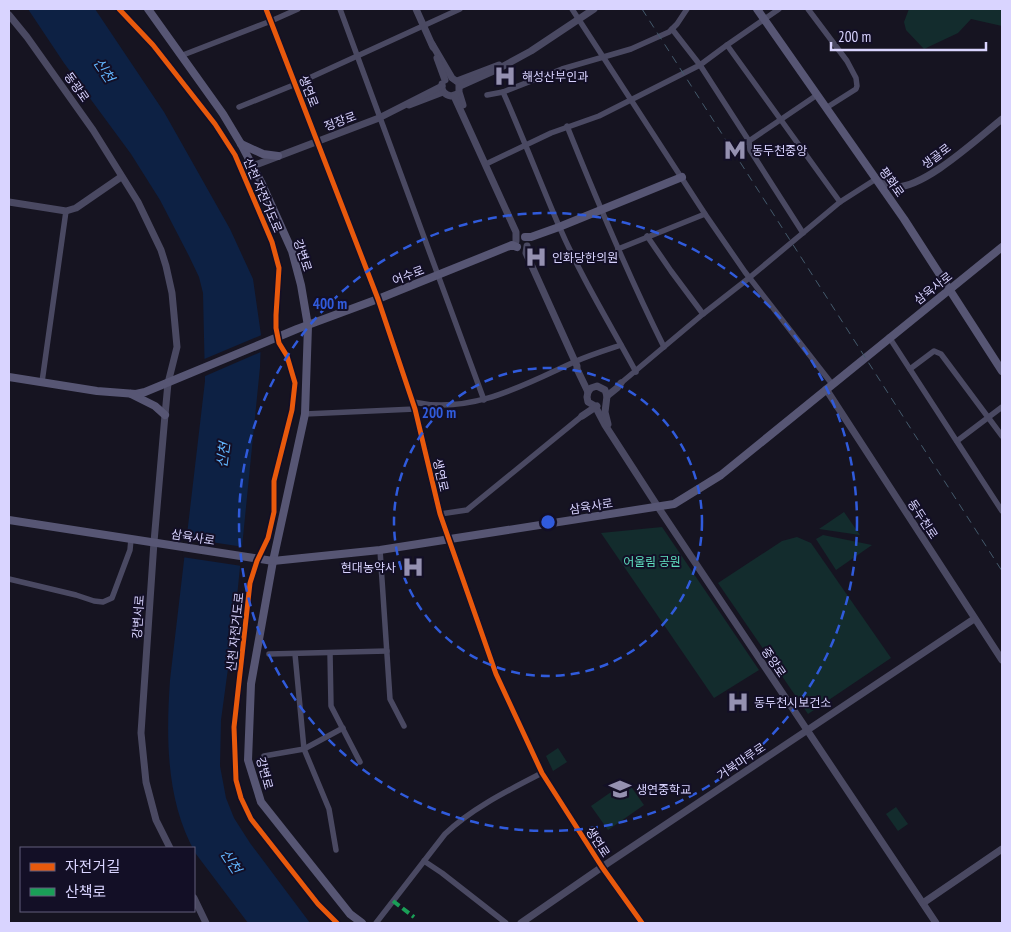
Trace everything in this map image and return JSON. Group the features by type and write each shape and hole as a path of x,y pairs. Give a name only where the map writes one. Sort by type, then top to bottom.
{"main road":[{"name":"강변로","path":"148,9 224,114 241,144 292,251 301,285 308,326 305,414 273,561 251,684 248,760 262,802 350,914 362,923"},
{"name":"평화로","path":"757,9 876,179 950,289 1002,371"},
{"path":"241,144 263,154 278,156"},
{"name":"어수로","path":"9,377 97,391 145,392 297,329 522,243 682,177"},
{"name":"삼육사로","path":"9,520 273,561 380,550 674,504 721,475 1002,247"},
{"path":"129,393 156,406 165,415"}],"street":[{"name":"생연로","path":"266,9 378,299 414,406 440,514 496,674 542,773 602,867 642,923"},
{"path":"183,55 298,9"},
{"path":"340,9 484,400"},
{"path":"416,9 576,364 584,376 606,395"},
{"path":"239,107 296,84 460,9"},
{"name":"동두천로","path":"572,9 705,214 749,278 829,387 1002,660"},
{"path":"579,19 594,9"},
{"path":"487,95 504,92 562,69 631,49 668,32 687,9"},
{"path":"486,164 567,126 599,116 632,101 700,65 780,9"},
{"path":"808,9 847,61 857,81 856,89 826,108"},
{"name":"동광로","path":"9,15 62,85 93,130 121,177"},
{"name":"정장로","path":"253,166 379,118 414,100 452,86 495,65 507,64 531,51 579,19"},
{"path":"672,29 700,65 750,150 803,233"},
{"path":"727,45 840,202"},
{"path":"504,92 527,144 559,227 600,309 636,372"},
{"path":"747,142 817,95"},
{"name":"생골로","path":"876,179 893,187 904,186 923,180 1002,119"},
{"path":"567,126 635,289 664,347"},
{"path":"9,202 66,211 76,208 121,177 138,202 166,266 172,293 177,347 168,383"},
{"path":"440,514 467,510 584,414 595,406 601,405 606,395 613,388 636,372 703,314 840,202 876,179"},
{"path":"42,382 66,211"},
{"path":"618,249 705,214"},
{"path":"647,236 703,314"},
{"path":"889,337 1002,511"},
{"path":"305,414 453,404 484,400 509,392 621,345"},
{"path":"910,369 934,351 942,354 1002,436"},
{"path":"576,364 588,392"},
{"name":"강변서로","path":"168,383 158,543 141,733 146,782 156,820 170,847"},
{"path":"584,414 587,409 588,402 586,397 588,392 596,386"},
{"path":"606,395 605,412 610,432"},
{"path":"588,402 595,406"},
{"name":"중앙로","path":"595,406 658,507 936,923"},
{"path":"957,442 1002,407"},
{"path":"584,414 601,418"},
{"path":"9,579 94,601 108,601 112,598 130,550 131,539"},
{"path":"380,550 390,699 404,726"},
{"name":"거북마루로","path":"522,923 602,867 974,618"},
{"path":"269,654 387,650"},
{"path":"330,653 331,706 360,762"},
{"path":"295,654 304,749 329,809 336,850"},
{"path":"264,756 304,749 343,728"},
{"path":"376,923 445,834 456,824 511,789 542,773"},
{"path":"923,903 1002,849"},
{"path":"424,861 506,923"},
{"path":"195,900 206,923"}],"green space":[{"path":"909,9 1002,9 1002,26 971,19 958,33 924,49 906,30 904,22"},
{"path":"844,512 860,535 819,529"},
{"name":"어울림 공원","path":"662,527 759,670 714,698 601,533"},
{"path":"823,535 872,545 836,570 816,539"},
{"path":"797,537 811,543 891,658 808,714 718,583 782,541"},
{"path":"558,748 567,762 553,771 546,756"},
{"path":"627,781 644,805 608,830 591,806"},
{"path":"896,807 908,824 898,831 886,814"}],"water":[{"name":"신천","path":"28,9 95,9 164,112 230,229 253,279 261,335 260,367 235,617 221,720 220,766 226,798 234,818 250,843 310,923 248,923 196,854 195,847 192,847 186,834 179,813 170,770 168,725 170,680 205,381 203,293 199,277 160,200 131,154 64,63"}],"pier":[{"path":"264,334 263,351 203,377 202,360"},
{"path":"184,538 244,547 242,566 182,557"}],"railway":[{"path":"642,9 1002,571"}],"marked path":[{"path":"393,901 414,917"}],"cycle path":[{"name":"신천 자전거도로","path":"119,9 153,45 215,124 235,155 272,242 279,268 276,328 279,343 287,356 295,383 292,410 274,481 274,512 268,538 257,561 250,583 234,727 236,780 241,798 251,819 318,904 337,923"},
{"path":"266,9 378,299 415,409 440,514 496,674 542,773 602,867 642,923"}],"place":[{"name":"해성산부인과","path":"505,76"},
{"name":"동두천중앙","path":"735,150"},
{"name":"인화당한의원","path":"536,257"},
{"name":"현대농약사","path":"413,567"},
{"name":"동두천시보건소","path":"738,702"},
{"name":"생연중학교","path":"620,789"}]}
